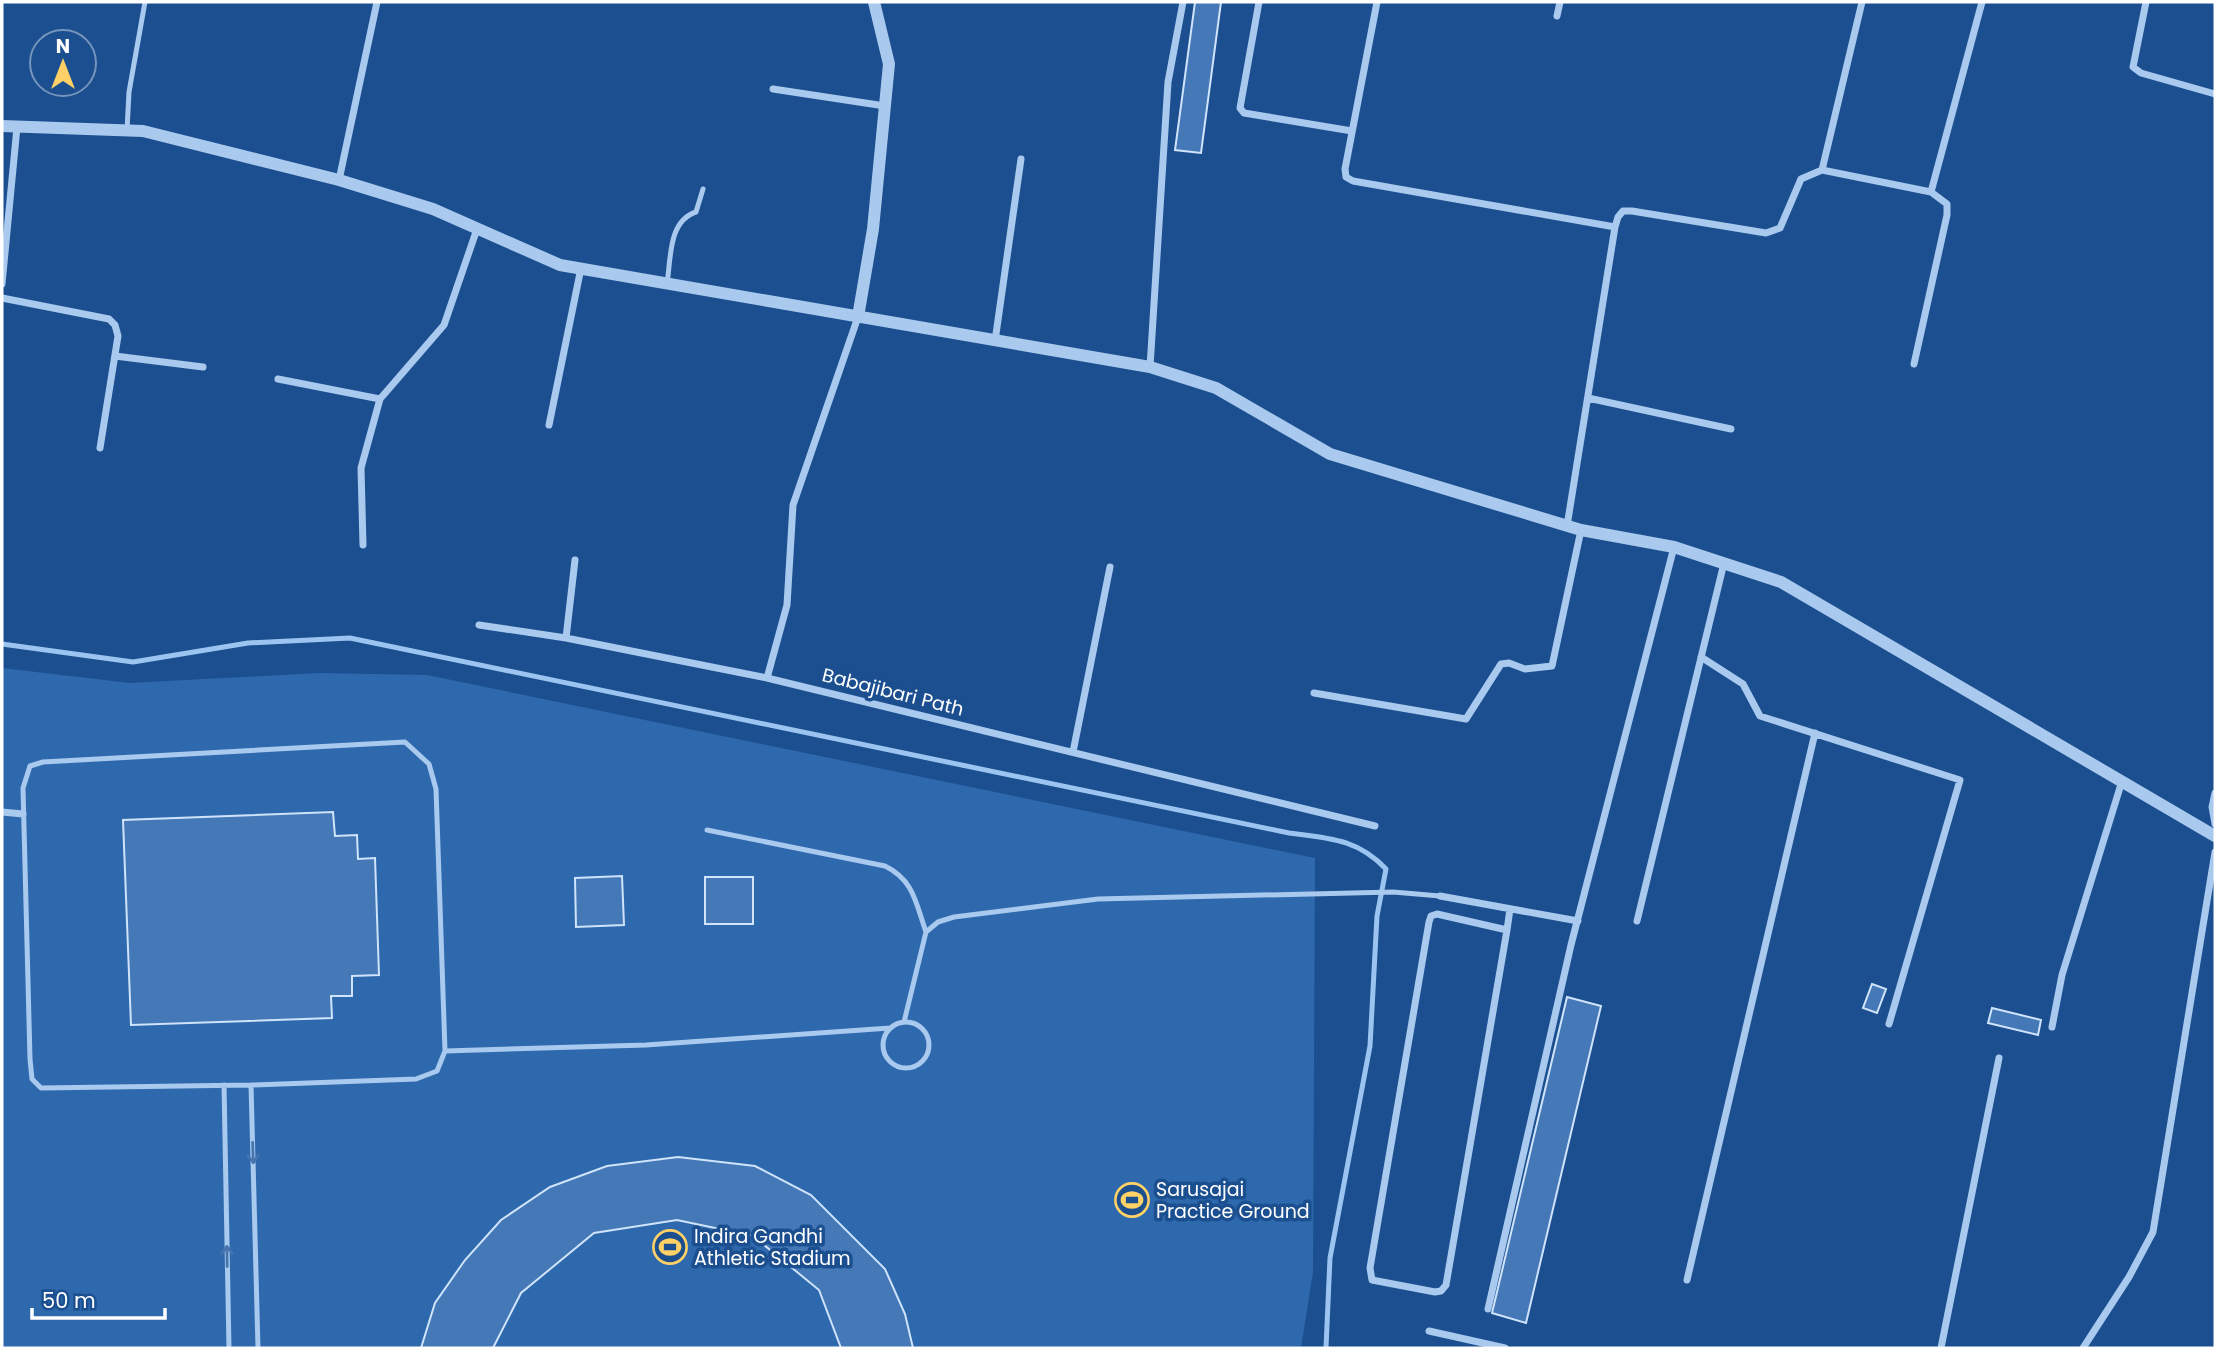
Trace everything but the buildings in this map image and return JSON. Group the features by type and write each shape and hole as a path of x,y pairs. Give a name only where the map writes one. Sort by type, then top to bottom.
{"street":[{"path":"339,180 377,2"},
{"path":"767,678 787,605 793,505 858,317 873,229 889,65 874,2"},
{"path":"1150,367 1168,82 1183,2"},
{"path":"1259,2 1240,108 1244,113 1352,131"},
{"path":"1377,2 1345,169 1346,177 1353,181 1615,228"},
{"path":"1557,16 1560,2"},
{"path":"1822,170 1862,2"},
{"path":"1931,192 1982,2"},
{"path":"2146,2 2133,67 2141,73 2215,94"},
{"path":"773,89 885,106"},
{"path":"2,126 143,131 339,180 433,209 560,265 1150,367 1216,388 1330,454 1581,530 1674,547 1781,582 2215,836"},
{"path":"2,285 17,127"},
{"path":"995,341 1021,159"},
{"path":"1567,526 1615,228 1623,211 1766,233 1780,228 1801,179 1822,170 1931,192 1948,204 1947,215 1914,364"},
{"path":"363,545 361,468 380,399 444,325 477,229"},
{"path":"549,425 581,268"},
{"path":"2,298 109,319 115,325 118,336 100,448"},
{"path":"115,355 203,367"},
{"path":"278,379 380,399"},
{"path":"1588,398 1731,429"},
{"path":"1314,693 1466,719 1501,664 1509,663 1525,669 1552,666 1581,530"},
{"path":"1488,1309 1578,921 1674,547"},
{"path":"566,638 575,560"},
{"path":"1637,921 1724,563"},
{"path":"1073,752 1110,567"},
{"name":"Babajibari Path","path":"479,625 566,638 767,678 1375,826"},
{"path":"1701,657 1743,684 1760,716 1960,780 1889,1024"},
{"path":"1687,1280 1815,733"},
{"path":"2052,1027 2062,975 2122,781"},
{"path":"2215,793 2212,807 2215,824"},
{"path":"2,811 23,814"},
{"path":"2084,1348 2129,1278 2153,1232 2215,852"},
{"path":"1440,896 1578,921"},
{"path":"1507,930 1437,914 1432,916 1429,922 1370,1268 1372,1280 1435,1292 1441,1291 1446,1284 1507,930 1510,909"},
{"path":"1941,1348 1999,1058"},
{"path":"1429,1331 1506,1348"},
{"path":"2084,1348 2093,1348"}],"lane":[{"path":"127,130 129,92 145,2"},
{"path":"667,284 676,228 685,215 696,212 703,189"},
{"path":"405,742 429,764 436,789 445,1051 437,1071 416,1079 41,1088 33,1079 23,814 23,788 30,766 43,761 405,742"},
{"path":"708,830 892,870 910,885 926,932 904,1022"},
{"path":"926,932 938,922 954,917 1098,899 1393,892 1440,896"},
{"path":"445,1051 646,1045 890,1028 904,1022 919,1026 928,1038 928,1053 919,1065 896,1067 885,1056 883,1041 890,1028"},
{"path":"223,1085 229,1348"},
{"path":"251,1085 258,1348"}],"shaded area":[{"path":"2,668 130,683 319,673 427,675 1315,858 1313,1272 1301,1348 2,1348"}],"waterway":[{"path":"2,644 133,662 248,643 350,638 1289,833 1330,839 1365,851 1386,869 1377,916 1370,1046 1330,1258 1326,1348"}],"place":[{"name":"Sarusajai Practice Ground","path":"1132,1200"},
{"name":"Indira Gandhi Athletic Stadium","path":"670,1247"}]}
